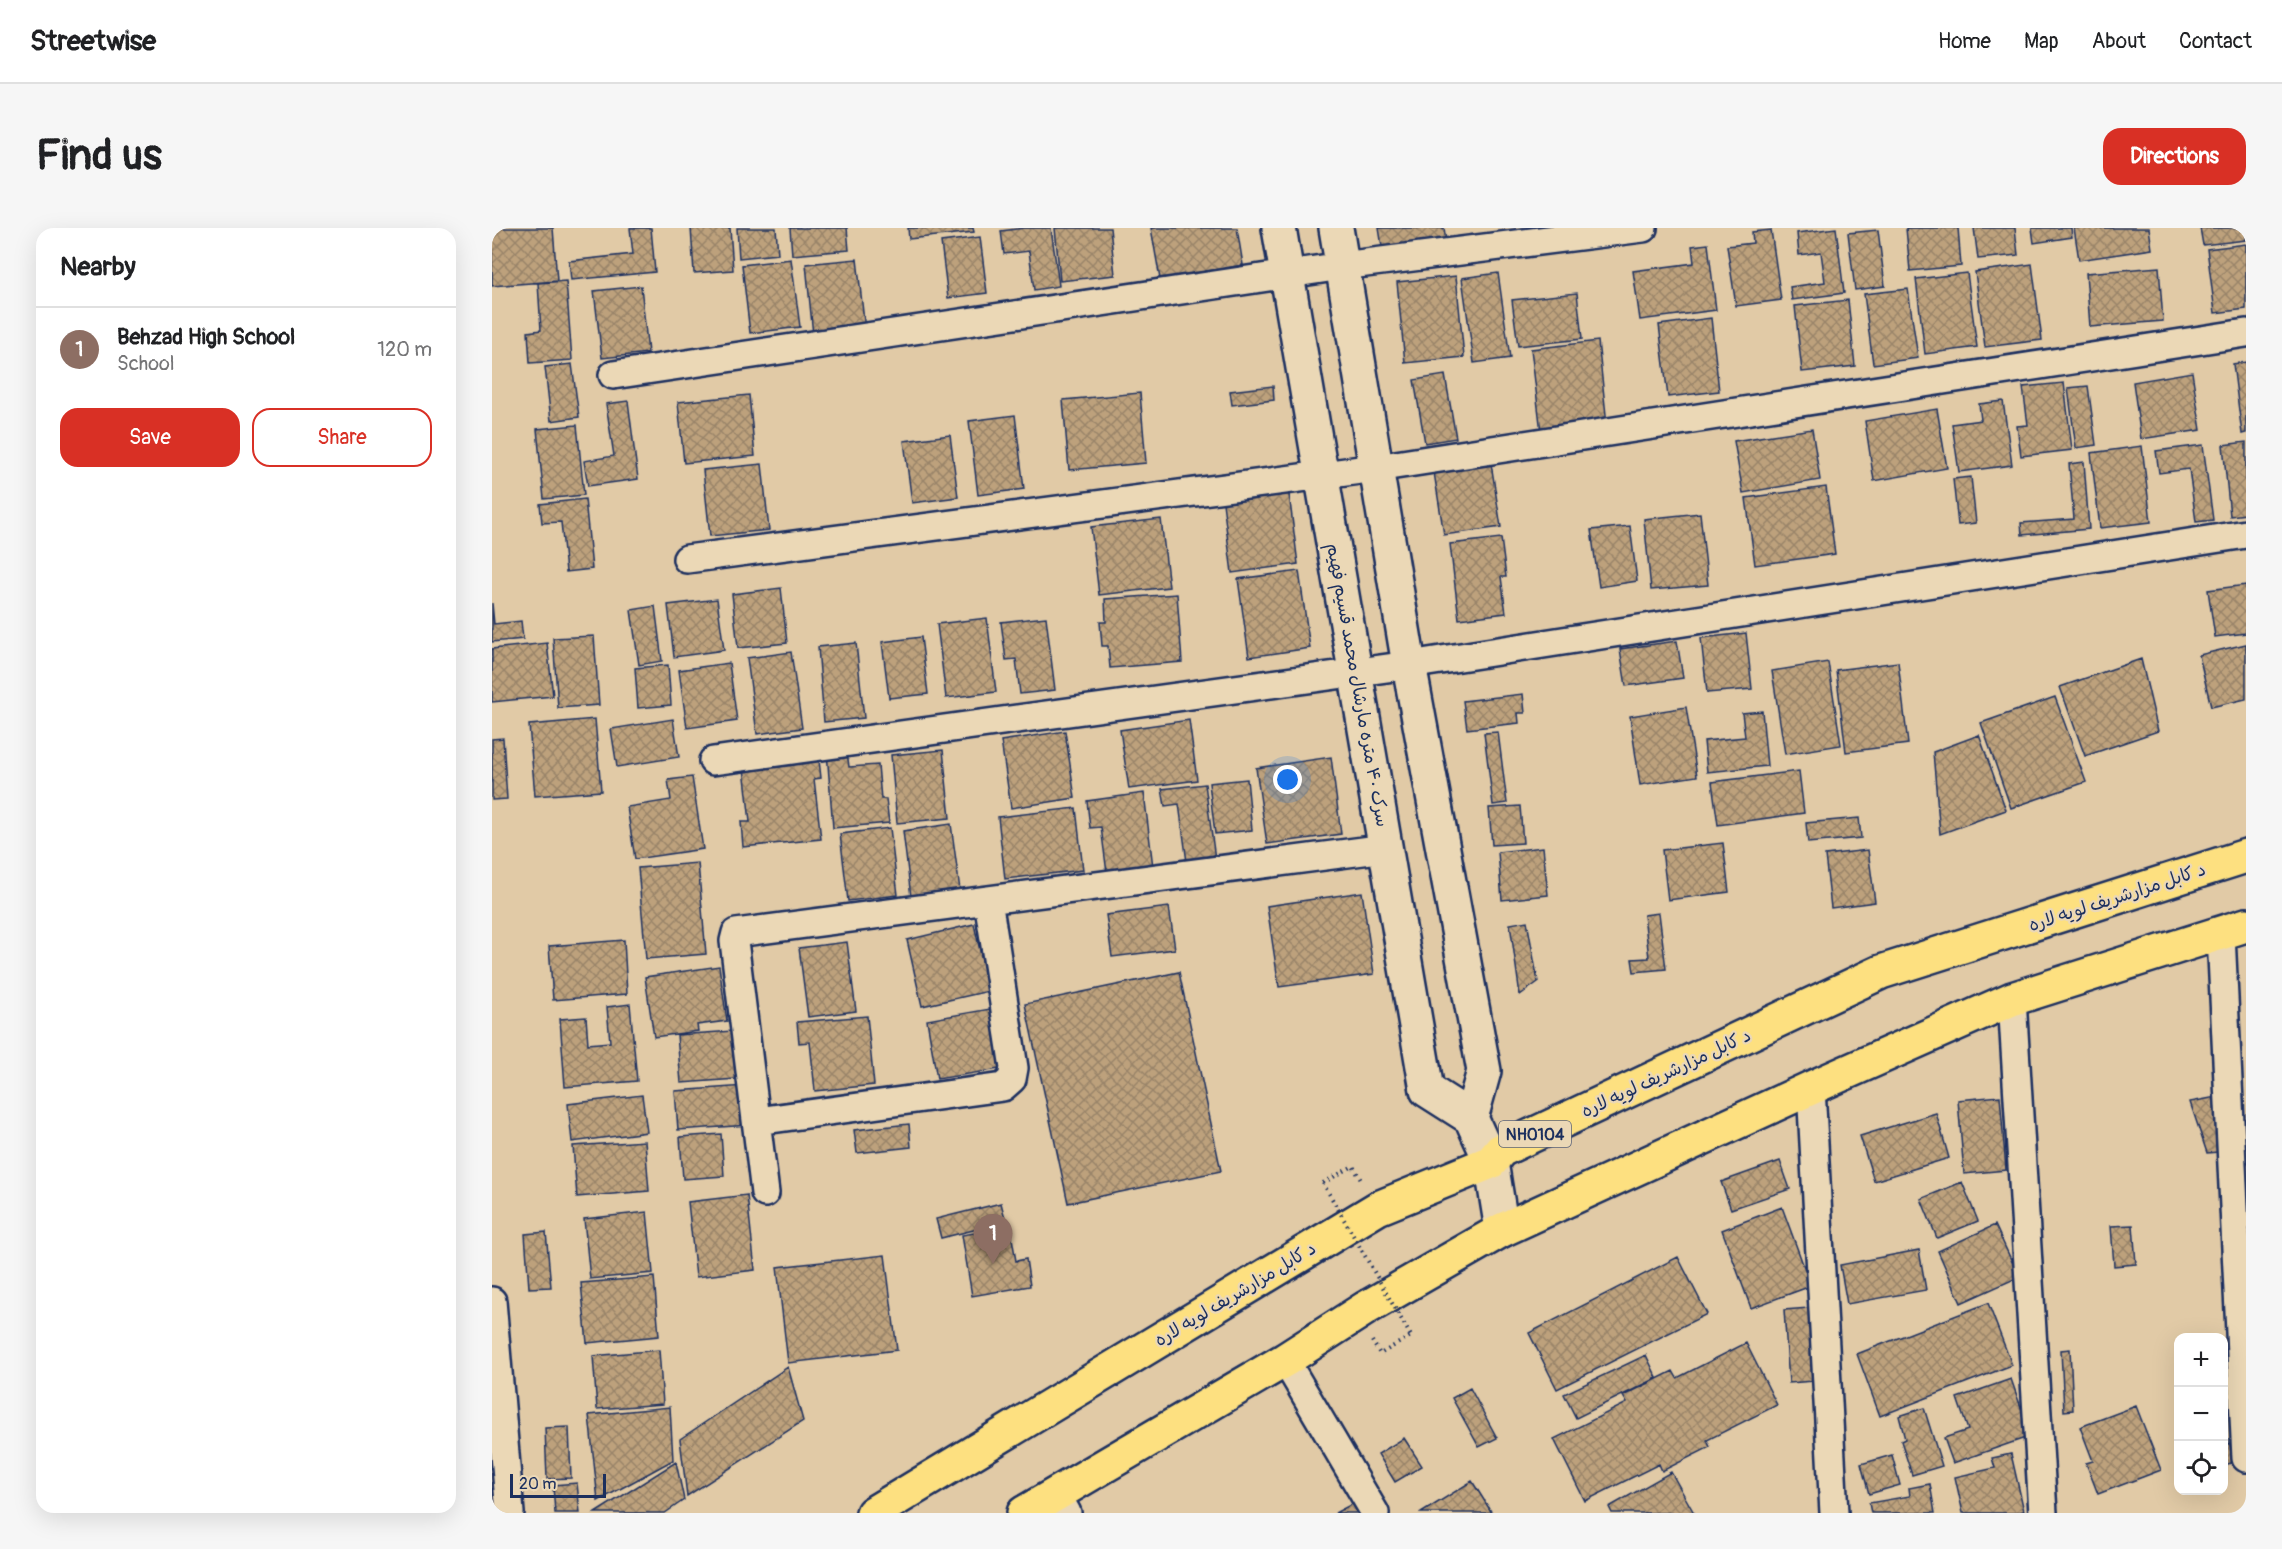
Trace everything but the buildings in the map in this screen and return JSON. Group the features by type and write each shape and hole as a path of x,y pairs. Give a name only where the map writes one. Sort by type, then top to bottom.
{"highway":[{"name":"د کابل مزارشریف لویه لاره","path":"873,1513 1378,1208 1491,1162 1501,1150 1881,972 2246,856"},
{"path":"1024,1513 1062,1503 1366,1308 1502,1230 1811,1088 2012,999 2234,930"}],"street":[{"name":"سرک ۴۰ متره مارشال محمد قسیم فهیم","path":"1279,228 1427,1090 1471,1118"},
{"path":"1336,228 1409,665 1484,1071 1471,1118 1491,1162 1502,1230"},
{"path":"613,375 1342,266 1643,228"},
{"path":"687,559 1322,476 2246,333"},
{"path":"713,761 1356,673 2246,534"},
{"path":"765,1193 734,941 736,933 1386,848"},
{"path":"757,1121 1003,1087 1012,1079 1014,1068 988,900"},
{"path":"2234,930 2246,1458"},
{"path":"2012,999 2043,1513"},
{"path":"1811,1088 1834,1513"},
{"path":"492,1301 510,1513"},
{"path":"1285,1360 1375,1513"}],"path":[{"path":"1353,1166 1323,1183 1411,1336 1380,1354"}],"place":[{"name":"Behzad High School","path":"993,1264"}]}
